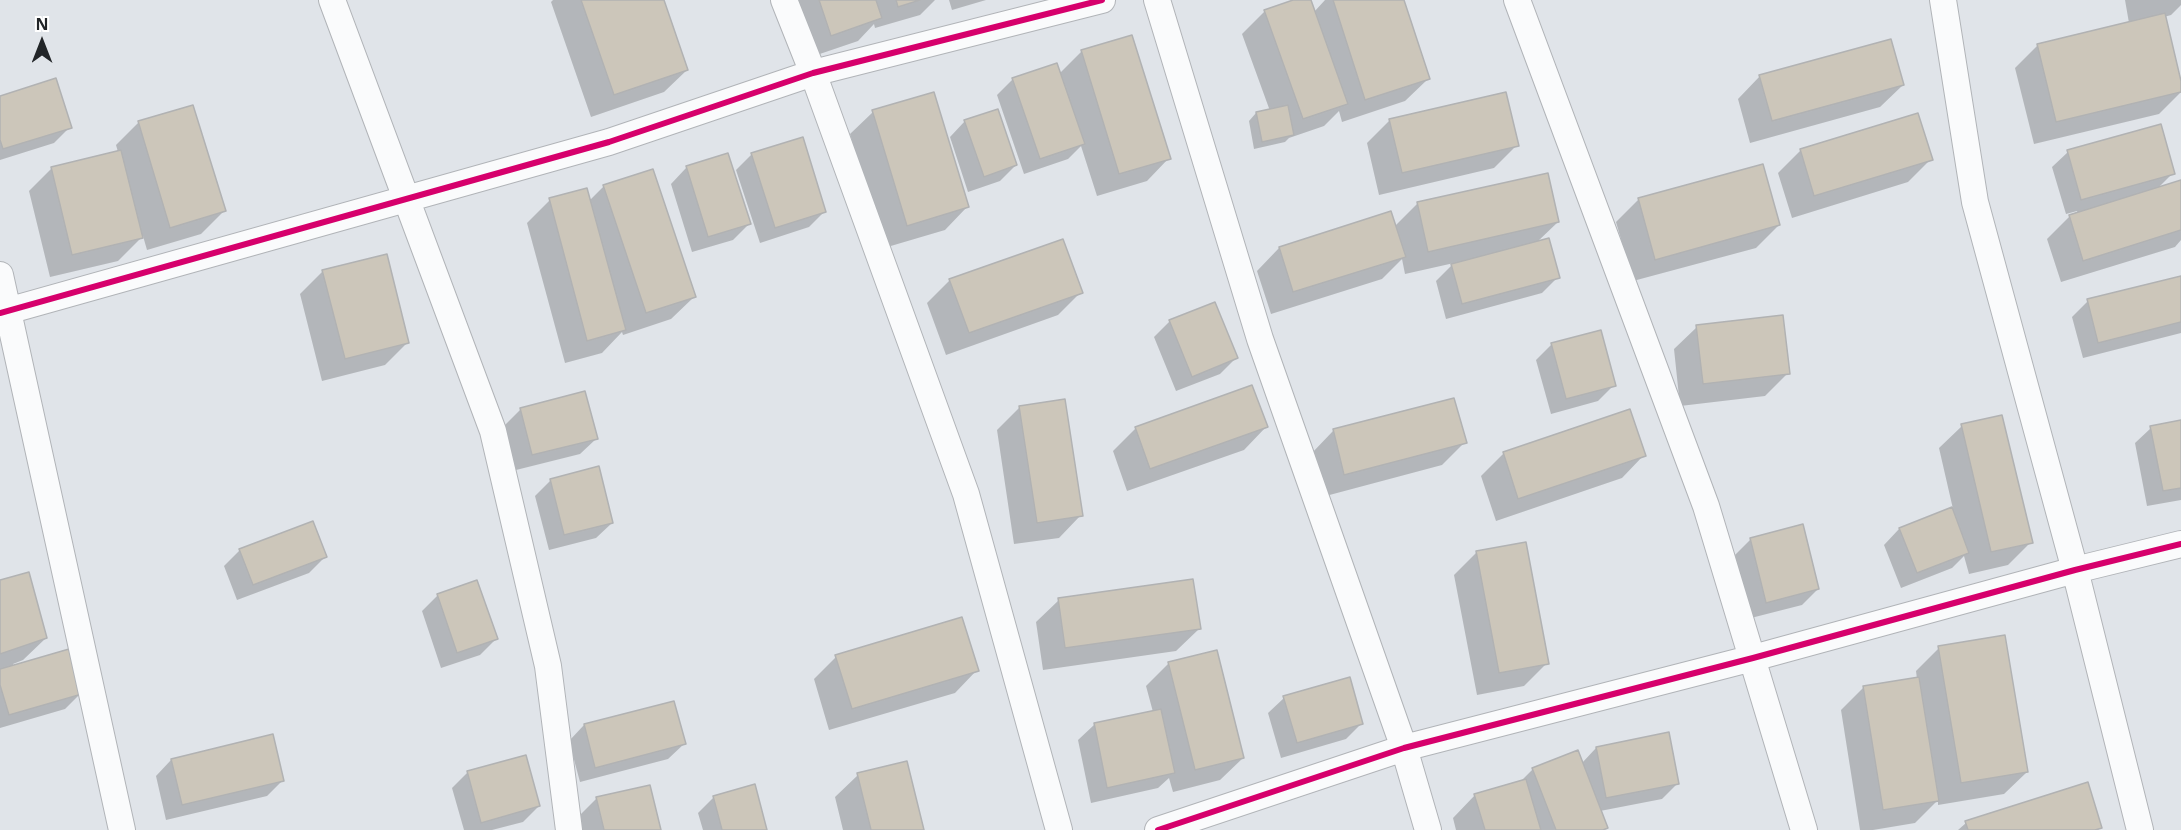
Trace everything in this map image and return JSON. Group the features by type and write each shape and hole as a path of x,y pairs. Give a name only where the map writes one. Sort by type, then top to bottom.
{"street":[{"path":"332,0 493,431 548,666 569,830"},
{"path":"784,0 813,73 966,494 1059,830"},
{"path":"3,312 609,142 813,73 1102,0"},
{"path":"1157,0 1260,339 1404,748 1428,830"},
{"path":"1517,0 1706,506 1804,830"},
{"path":"1943,0 1975,202 2075,570 2140,830"},
{"path":"0,275 3,312 122,830"},
{"path":"1158,830 1404,748 2181,544"}],"building":[{"path":"581,0 664,0 688,70 614,95"},
{"path":"819,0 876,0 882,18 831,36"},
{"path":"896,0 920,0 898,7"},
{"path":"1293,0 1311,0 1348,104 1303,119 1264,10"},
{"path":"1333,0 1404,0 1430,79 1365,100"},
{"path":"2165,13 2181,81 2181,92 2056,122 2037,44"},
{"path":"1132,35 1171,159 1119,174 1081,50"},
{"path":"1891,39 1904,85 1772,121 1759,75"},
{"path":"1057,63 1085,144 1040,159 1012,78"},
{"path":"56,78 72,128 3,149 0,140 0,96"},
{"path":"934,92 969,207 907,226 872,110"},
{"path":"1506,92 1519,146 1402,173 1389,119"},
{"path":"193,105 226,211 170,228 138,121"},
{"path":"1288,105 1294,135 1262,142 1256,112"},
{"path":"998,109 1017,165 984,177 964,120"},
{"path":"1918,113 1933,160 1814,196 1800,149"},
{"path":"2161,124 2175,174 2081,200 2067,150"},
{"path":"803,137 826,212 775,228 751,153"},
{"path":"121,150 143,238 72,255 51,167"},
{"path":"728,153 751,224 708,237 686,166"},
{"path":"1763,164 1780,225 1655,260 1638,198"},
{"path":"653,169 696,297 646,313 603,185"},
{"path":"1548,173 1559,222 1428,252 1417,202"},
{"path":"2181,180 2181,230 2083,261 2069,215"},
{"path":"587,188 626,330 587,341 549,198"},
{"path":"1391,211 1406,257 1293,292 1279,247"},
{"path":"1549,238 1560,278 1462,304 1451,264"},
{"path":"1063,239 1083,293 969,333 949,279"},
{"path":"387,254 409,343 345,359 322,270"},
{"path":"2181,276 2181,322 2098,343 2087,299"},
{"path":"1215,302 1238,358 1192,377 1169,320"},
{"path":"1783,315 1790,374 1703,384 1696,325"},
{"path":"1601,330 1616,386 1566,399 1551,343"},
{"path":"1252,385 1268,427 1150,469 1135,427"},
{"path":"585,391 598,439 532,455 520,408"},
{"path":"1454,398 1467,443 1344,475 1333,429"},
{"path":"1065,399 1083,516 1037,523 1019,406"},
{"path":"1630,409 1646,456 1518,499 1503,452"},
{"path":"2002,415 2033,543 1991,552 1961,424"},
{"path":"2181,420 2181,488 2163,491 2150,426"},
{"path":"599,466 613,523 564,535 550,479"},
{"path":"1952,507 1969,553 1917,573 1899,528"},
{"path":"313,521 327,557 253,585 239,549"},
{"path":"1803,524 1819,589 1766,603 1750,538"},
{"path":"1526,542 1549,664 1499,673 1476,551"},
{"path":"29,572 47,638 0,654 0,580"},
{"path":"1193,579 1201,629 1065,648 1058,598"},
{"path":"477,580 498,639 457,653 437,594"},
{"path":"962,617 979,671 852,709 835,655"},
{"path":"2005,635 2028,772 1961,783 1938,646"},
{"path":"69,649 82,694 9,715 0,685 0,669"},
{"path":"1217,650 1244,758 1195,770 1168,662"},
{"path":"1350,677 1363,724 1297,743 1283,696"},
{"path":"1919,677 1939,801 1883,810 1863,686"},
{"path":"674,701 686,744 595,768 584,724"},
{"path":"1161,709 1175,773 1107,788 1094,723"},
{"path":"1669,732 1679,784 1606,798 1596,747"},
{"path":"273,734 284,781 182,805 171,759"},
{"path":"1578,750 1608,828 1603,830 1556,830 1532,768"},
{"path":"526,755 540,806 481,823 467,771"},
{"path":"907,761 924,830 871,830 857,773"},
{"path":"1526,779 1541,830 1485,830 1474,794"},
{"path":"2088,782 2102,828 2095,830 1968,830 1965,821"},
{"path":"755,784 767,830 722,830 713,796"},
{"path":"650,785 661,830 604,830 596,797"}],"cycle path":[{"path":"0,313 609,142 813,73 1102,0"},
{"path":"1158,830 1404,748 2181,544"}]}
